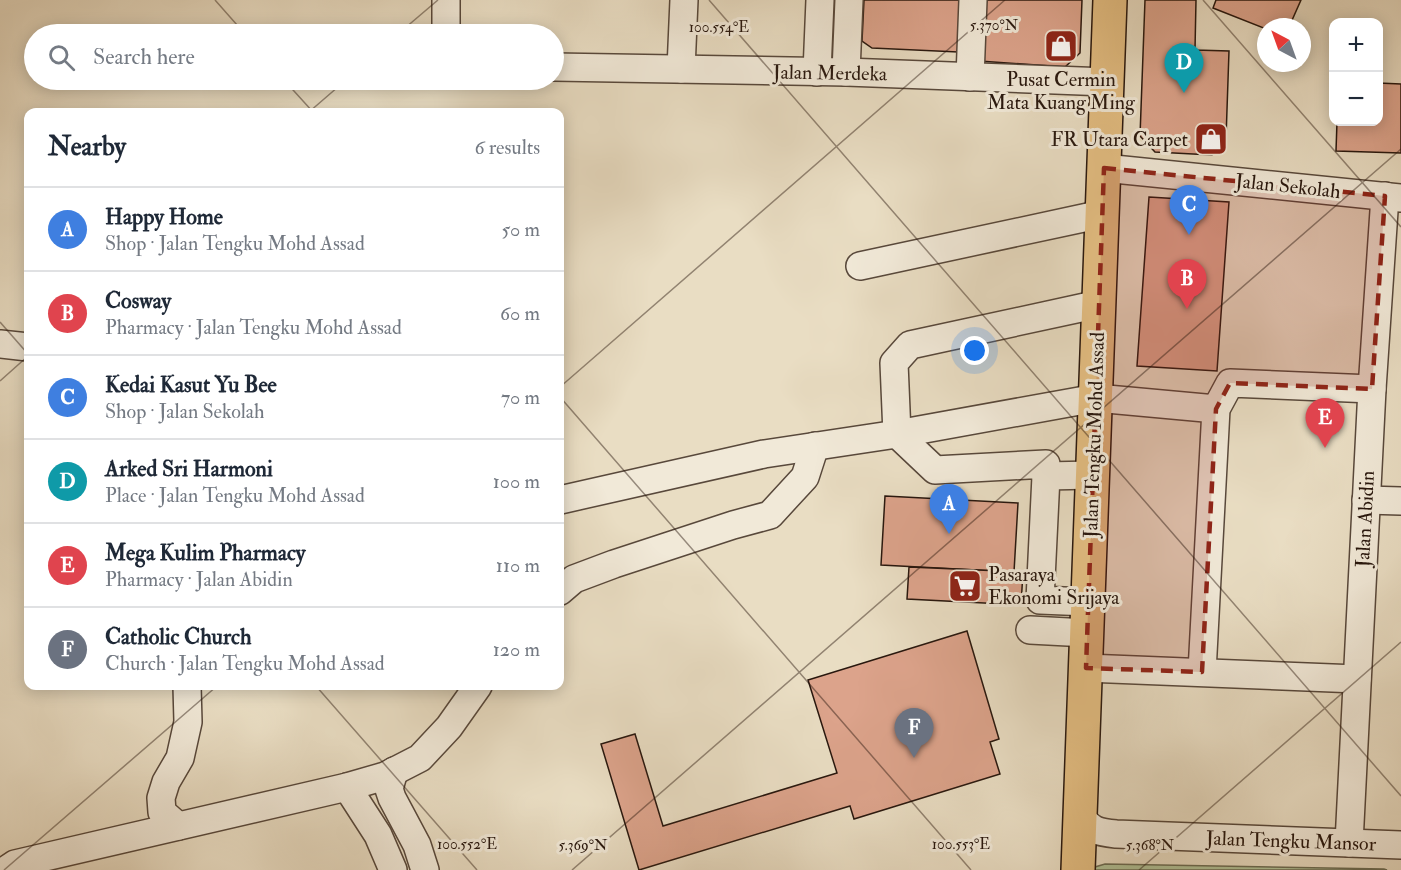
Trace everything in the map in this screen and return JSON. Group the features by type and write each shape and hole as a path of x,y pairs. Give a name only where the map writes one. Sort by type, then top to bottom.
{"main road":[{"name":"Jalan Tengku Mohd Assad","path":"1078,870 1110,0"}],"street":[{"path":"446,0 446,24"},
{"path":"681,69 684,0"},
{"path":"817,72 820,0"},
{"path":"846,72 849,0"},
{"path":"970,77 973,0"},
{"name":"Jalan Merdeka","path":"564,67 846,72 1107,82"},
{"name":"Jalan Sekolah","path":"1104,168 1393,197"},
{"name":"Jalan Abidin","path":"1349,843 1372,389 1393,197"},
{"path":"860,266 1102,213"},
{"path":"1088,617 1040,600 1046,464 934,470 897,434 894,363 910,345 1099,304"},
{"path":"0,344 24,347"},
{"path":"1203,672 1216,409 1230,383 1372,389"},
{"path":"564,499 764,454 897,434 1096,398 1216,409"},
{"path":"564,588 574,579 614,564 770,515 805,477 815,446"},
{"path":"1046,476 1093,475"},
{"path":"1366,500 1401,501"},
{"path":"1030,630 1088,617"},
{"path":"1086,668 1357,680"},
{"path":"178,826 162,812 161,798 166,782 180,758 188,722 187,690"},
{"path":"6,870 15,864 347,787 390,773 420,758 449,727 475,690"},
{"path":"390,773 389,789 392,798 417,845 425,870"},
{"path":"347,787 378,834 393,870"},
{"name":"Jalan Tengku Mansor","path":"1080,816 1089,827 1116,834 1401,845"}],"highlighted area":[{"path":"1104,168 1385,196 1372,389 1230,383 1216,409 1202,672 1086,668"}],"green space":[{"path":"1105,864 1384,869 1387,870 1092,870"}],"building":[{"path":"864,0 960,0 958,52 872,48 862,41"},
{"path":"982,0 1082,0 1080,53 1065,67 979,61"},
{"path":"1145,0 1196,0 1195,50 1229,51 1226,139 1212,155 1155,152 1140,136"},
{"path":"1216,0 1301,0 1293,18 1257,18 1257,25 1213,8"},
{"path":"1383,83 1401,84 1401,153 1336,151 1337,126 1383,126"},
{"path":"1149,197 1229,202 1217,371 1137,366"},
{"path":"885,496 1018,503 1014,572 881,565"},
{"name":"Pasaraya Ekonomi Srijaya","path":"909,567 1023,572 1021,605 907,599"},
{"path":"967,631 999,739 990,742 1000,774 854,819 850,806 639,870 601,744 635,734 663,826 837,773 808,680"}],"place":[{"name":"Pusat Cermin Mata Kuang Ming","path":"1061,46"},
{"name":"Arked Sri Harmoni","path":"1184,93"},
{"name":"FR Utara Carpet","path":"1211,139"},
{"name":"Kedai Kasut Yu Bee","path":"1189,235"},
{"name":"Cosway","path":"1187,309"},
{"name":"Mega Kulim Pharmacy","path":"1325,448"},
{"name":"Happy Home","path":"949,534"},
{"name":"Pasaraya Ekonomi Srijaya","path":"965,586"},
{"name":"Catholic Church","path":"914,758"}]}
